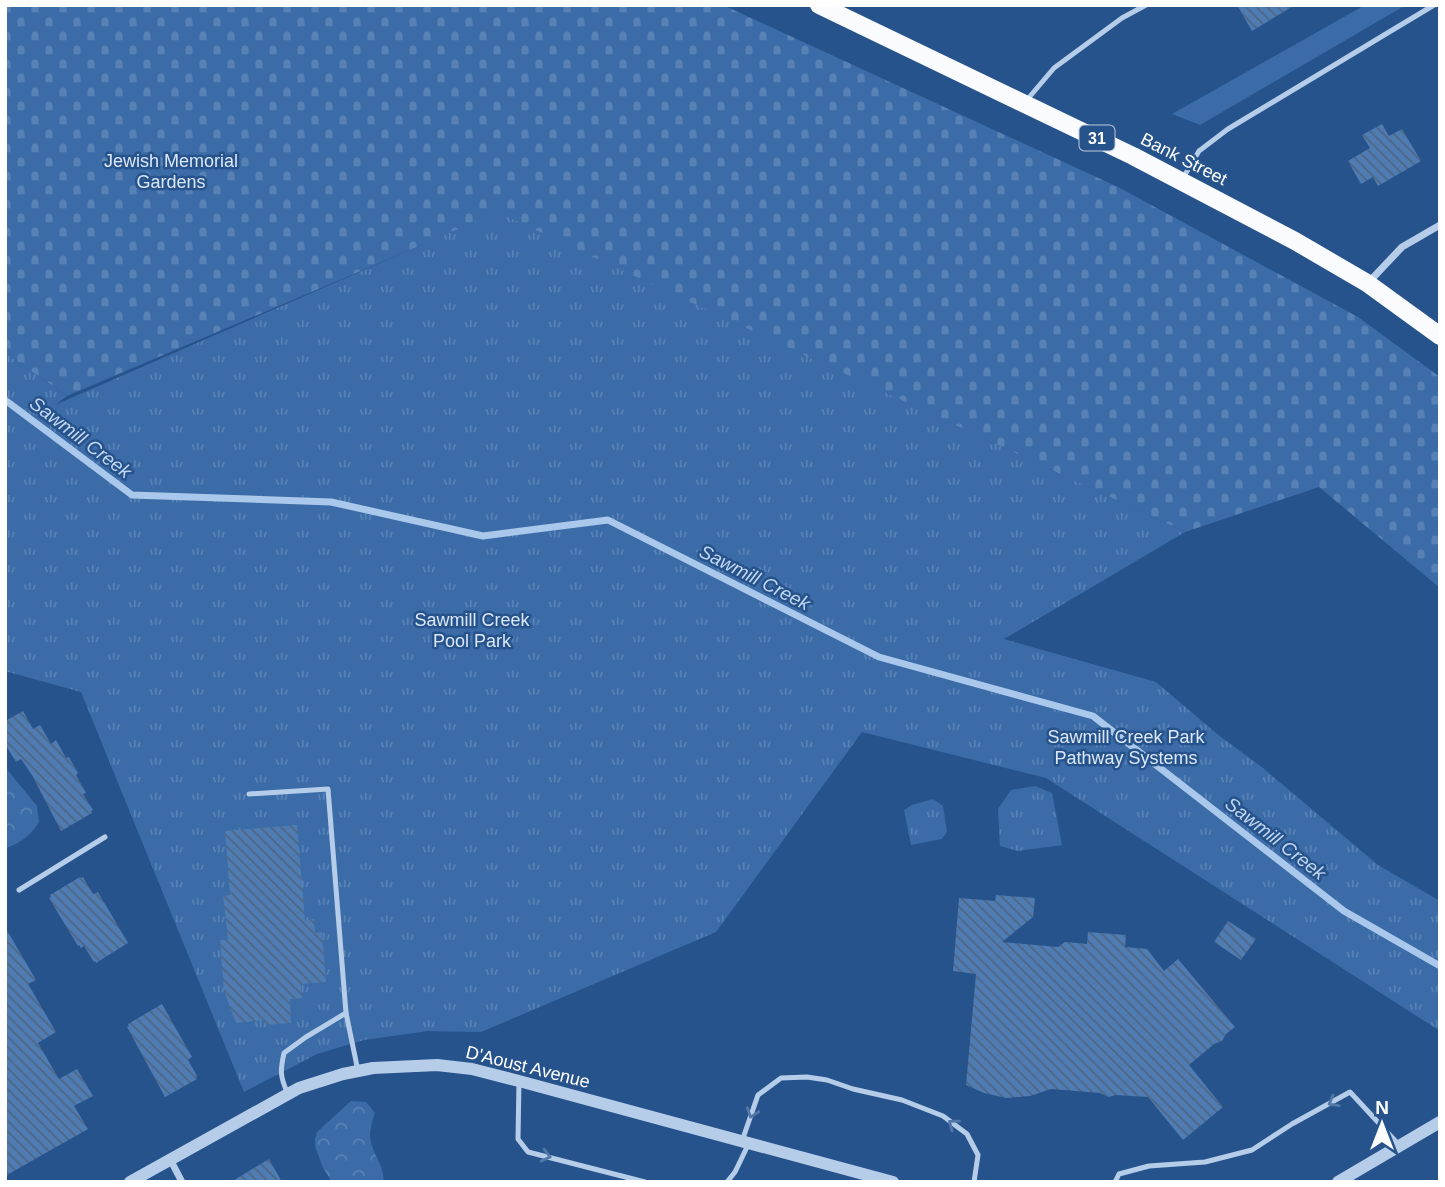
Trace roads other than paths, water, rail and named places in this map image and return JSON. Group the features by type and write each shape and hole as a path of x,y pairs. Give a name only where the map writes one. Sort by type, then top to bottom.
{"main road":[{"name":"Bank Street","path":"819,5 1024,103 1295,241 1367,283 1440,336"}],"street":[{"path":"1367,283 1402,247 1440,225"},
{"name":"D'Aoust Avenue","path":"130,1182 299,1088 373,1068 436,1065 472,1069 519,1081 893,1182"},
{"path":"1338,1182 1440,1122"},
{"path":"170,1159 182,1182"}],"lane":[{"path":"1024,103 1054,68 1122,18 1146,5"},
{"path":"1181,181 1199,151 1228,129 1434,5"},
{"path":"249,794 328,789 346,1013 358,1071"},
{"path":"19,890 104,837"},
{"path":"288,1094 280,1071 284,1053 346,1013"},
{"path":"727,1182 746,1142 758,1095 781,1078 807,1077 902,1100 943,1116 967,1134 978,1154 974,1182"},
{"path":"519,1081 518,1139 528,1152 645,1182"},
{"path":"1115,1182 1119,1174 1149,1166 1205,1162 1252,1150 1350,1092 1400,1146"}],"waterway":[{"name":"Sawmill Creek","path":"5,400 132,495 331,502 483,536 608,520 879,657 1093,716 1344,911 1440,966"}],"park label":[{"name":"Jewish Memorial Gardens","path":"171,171"},
{"name":"Sawmill Creek Pool Park","path":"472,630"},
{"name":"Sawmill Creek Park Pathway Systems","path":"1126,747"}]}
